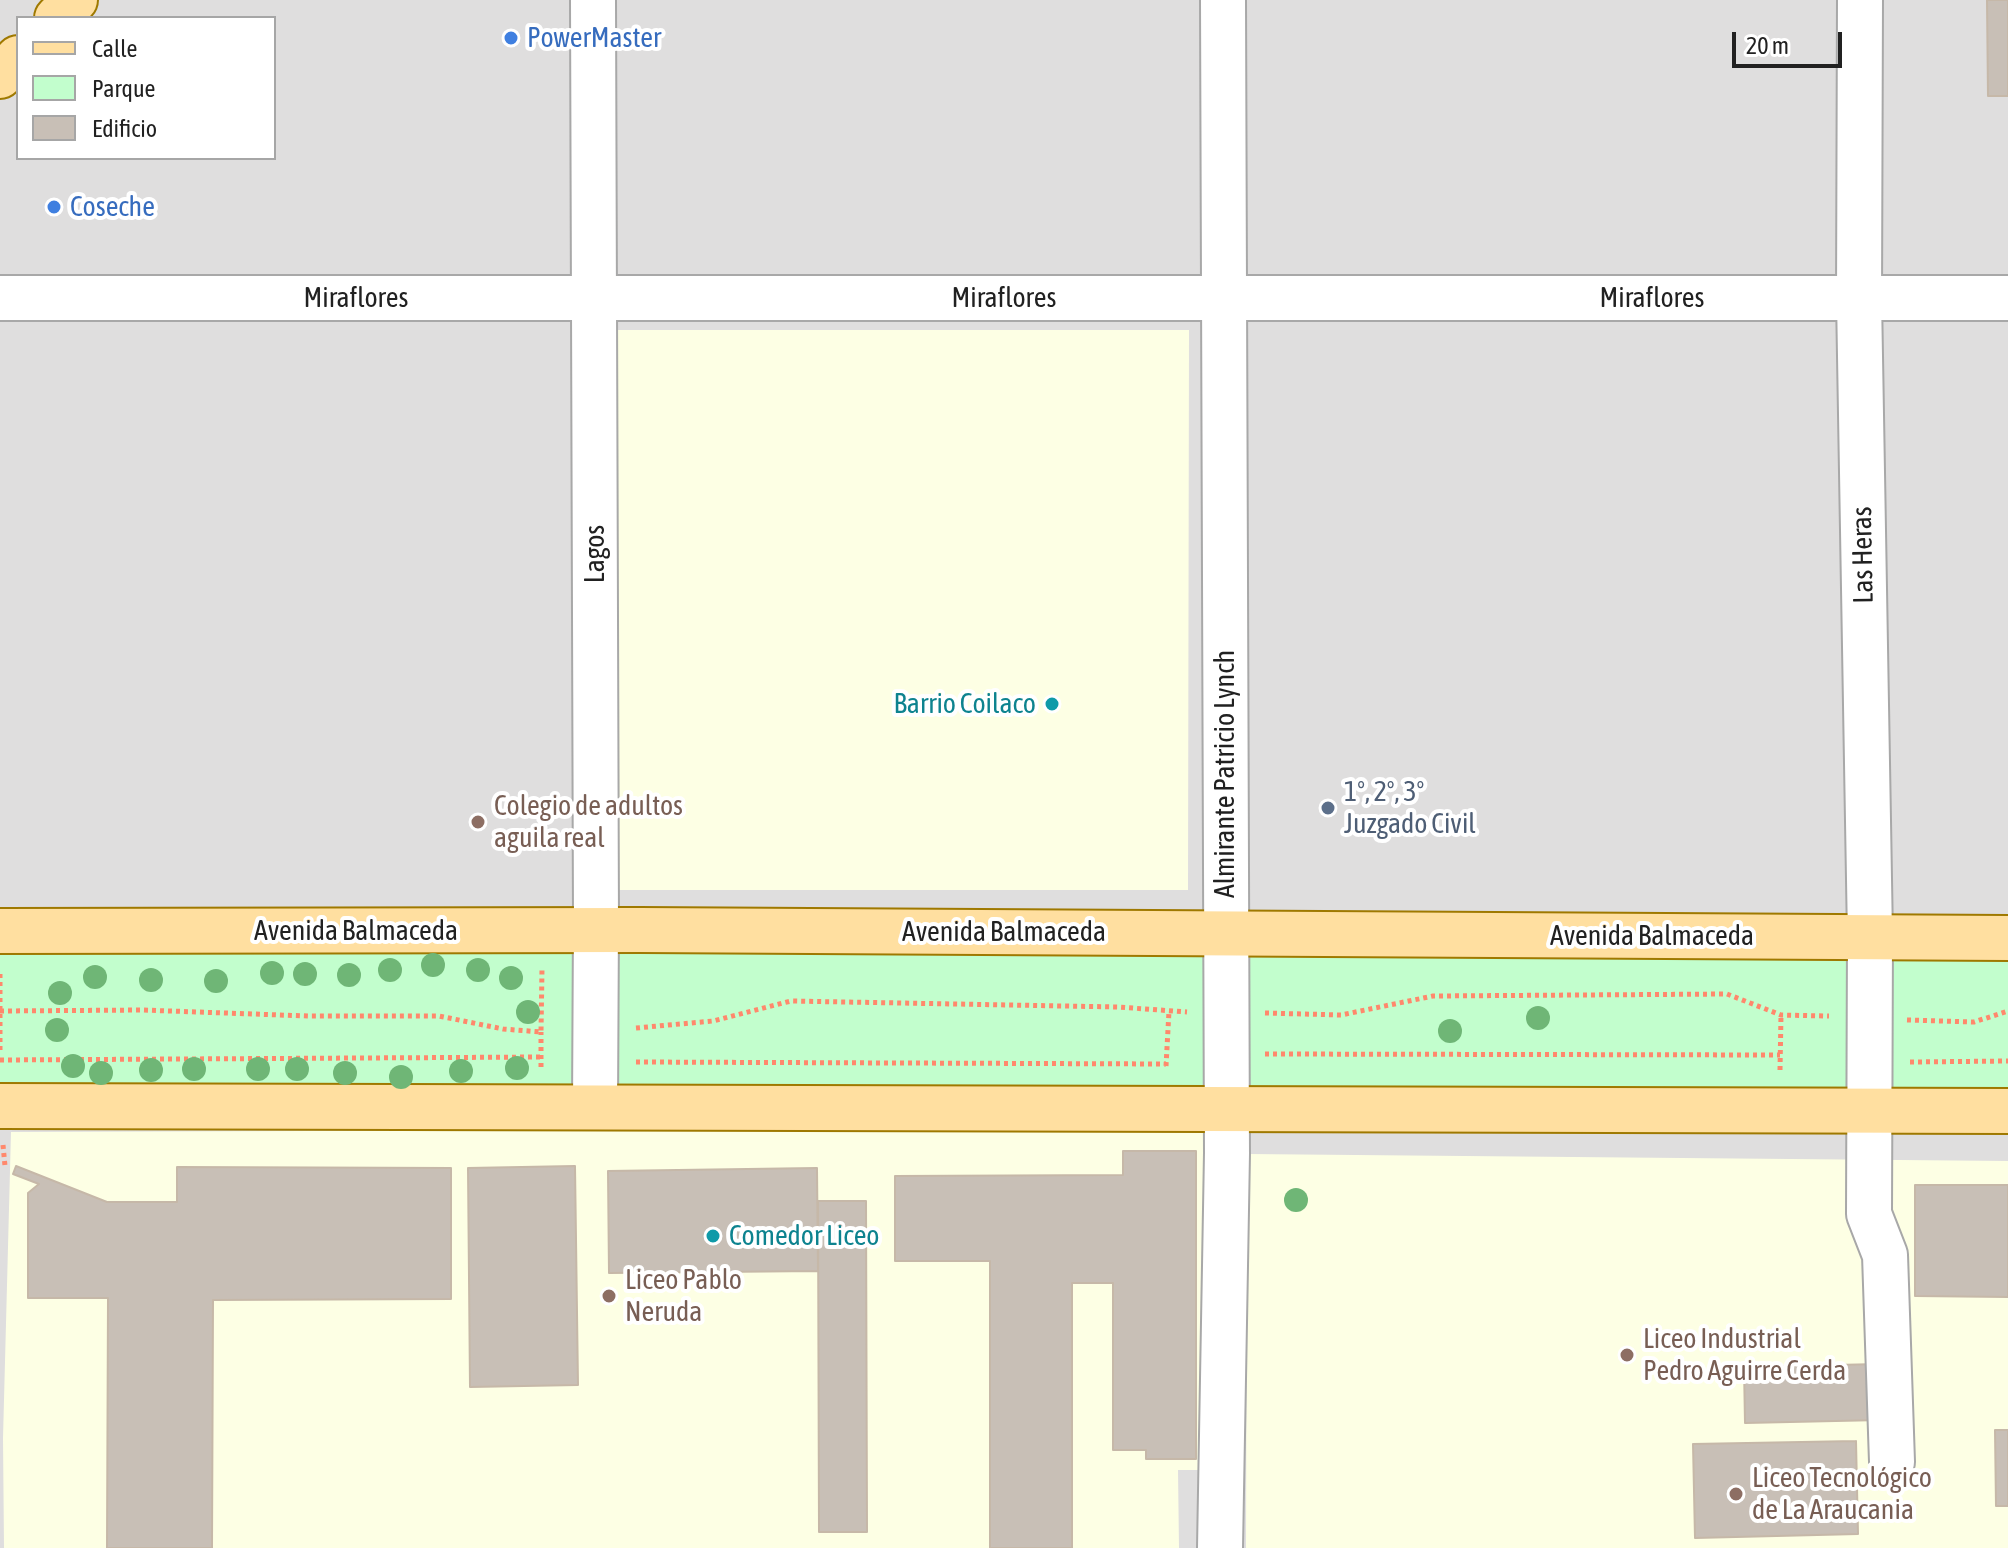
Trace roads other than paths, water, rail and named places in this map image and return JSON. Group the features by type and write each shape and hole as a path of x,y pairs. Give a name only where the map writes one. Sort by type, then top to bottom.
{"main road":[{"path":"59,16 75,0"},
{"path":"0,76 16,60"},
{"name":"Avenida Balmaceda","path":"0,931 596,930 2008,938"},
{"path":"0,1106 2008,1111"}],"street":[{"name":"Lagos","path":"593,0 595,1107"},
{"name":"Almirante Patricio Lynch","path":"1220,1548 1226,1109 1223,0"},
{"name":"Las Heras","path":"1860,0 1859,298 1870,937 1869,1214 1885,1255 1892,1462"},
{"name":"Miraflores","path":"0,298 2008,298"}],"place":[{"name":"PowerMaster","path":"511,38"},
{"name":"Coseche","path":"54,207"},
{"name":"Barrio Coilaco","path":"1052,704"},
{"name":"1°, 2°, 3° Juzgado Civil","path":"1328,808"},
{"name":"Colegio de adultos aguila real","path":"478,822"},
{"name":"Comedor Liceo","path":"713,1236"},
{"name":"Liceo Pablo Neruda","path":"609,1296"},
{"name":"Liceo Industrial Pedro Aguirre Cerda","path":"1627,1355"},
{"name":"Liceo Tecnológico de La Araucania","path":"1736,1494"}]}
